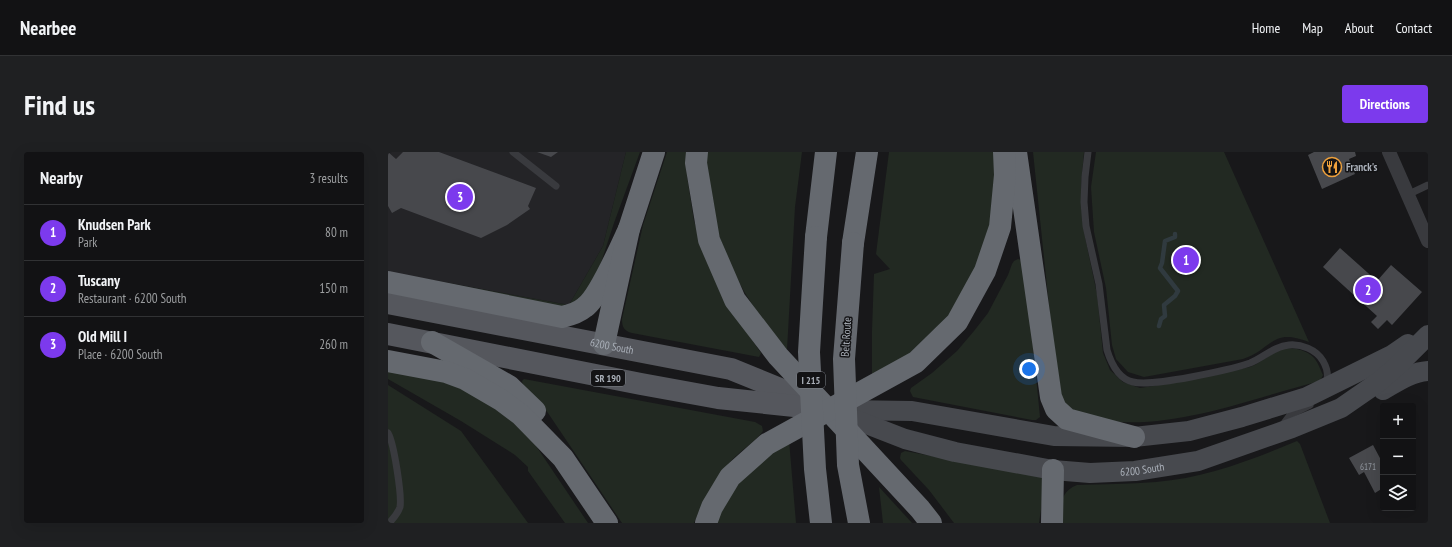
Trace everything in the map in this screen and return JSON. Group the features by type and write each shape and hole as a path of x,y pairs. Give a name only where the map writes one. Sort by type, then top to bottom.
{"highway":[{"path":"604,344 629,229 654,152"},
{"path":"697,152 696,163 709,240 735,300 778,356 829,409 931,523"},
{"name":"I 215","path":"821,523 815,469 809,352 816,237 826,152"},
{"name":"Belt Route","path":"859,523 848,465 844,359 852,243 867,152"},
{"path":"706,523 712,507 730,477 767,444 916,362 957,322 985,271 1000,227 1005,175 1004,152"},
{"path":"1016,152 1051,397 1056,409 1067,419 1134,437"},
{"path":"388,282 562,317 575,314 587,306 599,289 629,229"},
{"path":"432,342 509,386 537,413 554,437 563,458"},
{"path":"388,361 446,372 465,379 483,388 521,415 563,458 607,523"},
{"path":"1052,523 1053,470"}],"main road":[{"name":"6200 South","path":"388,303 731,369 905,439 955,452 1053,470 1090,473 1135,471 1198,461 1276,434 1341,408 1380,381 1428,335"},
{"name":"6200 South","path":"388,334 718,398 829,409 912,411 1054,436 1134,437 1190,431 1307,397 1319,396 1392,355 1428,331"},
{"path":"1341,408 1379,392 1398,381 1419,372 1428,371"}],"street":[{"path":"1392,153 1407,194 1428,241"}],"lane":[{"path":"512,152 556,186"},
{"path":"1088,152 1084,202 1086,226 1098,284 1110,361 1123,377 1132,382 1163,381 1248,363 1260,358 1277,347 1299,345 1309,348 1317,353 1324,364 1328,379 1319,396 1290,415 1276,434"},
{"path":"1407,194 1428,185"},
{"path":"388,433 398,477 400,496 400,508 389,523"}],"shaded area":[{"path":"388,152 626,152 603,246 569,305 388,272"},
{"path":"626,152 640,152 596,278 583,297 571,306 549,309 388,272 569,305 603,246"},
{"path":"667,152 686,152 687,176 694,221 709,266 729,307 761,353 759,357 632,333 625,330 622,324 643,225"},
{"path":"706,152 802,152 795,207 787,350 764,322 741,287 724,250 709,192"},
{"path":"889,152 996,152 992,234 956,308 906,357 872,376 874,274 890,269 876,254"},
{"path":"1033,152 1084,152 1081,186 1085,237 1097,294 1103,353 1110,370 1123,382 1140,388 1184,381 1250,367 1276,352 1288,348 1301,350 1314,358 1323,375 1320,381 1215,410 1161,421 1134,422 1089,420 1063,404 1055,363"},
{"path":"1096,152 1224,152 1309,342 1296,338 1279,338 1253,355 1243,359 1144,377 1128,372 1116,359 1112,345 1106,288 1094,232 1091,187"},
{"path":"1018,259 1025,265 1040,417 1036,420 1032,420 913,397 910,391 911,388 932,373 957,351 988,313 1008,275 1012,264"},
{"path":"388,369 438,378 493,403 530,437 588,523 565,523 528,471 528,467 515,455 461,421 388,379"},
{"path":"524,379 755,422 762,426 763,431 725,468 705,498 694,523 622,523 548,413 523,385 522,381"},
{"path":"388,385 461,431 528,523 388,523"},
{"path":"789,440 796,523 716,523 728,498 747,473"},
{"path":"1297,441 1300,444 1330,523 1059,523 1064,496 1071,488 1077,485 1156,482 1192,477 1246,461"},
{"path":"905,451 1041,477 1045,483 1039,523 954,523 929,490 901,460 901,453"},
{"path":"879,487 912,523 883,523"}],"building":[{"path":"388,152 396,159 403,152 439,152 536,188 528,206 530,209 507,225 481,238 401,208 392,213 388,206"},
{"path":"537,152 558,152 551,157"},
{"name":"Franck's","path":"1314,152 1355,152 1356,156 1349,159 1355,174 1322,189 1308,155"},
{"path":"1340,248 1377,281 1391,265 1422,292 1392,325 1387,320 1378,329 1371,322 1377,316 1323,267"},
{"path":"1373,445 1380,458 1380,490 1375,493 1364,472 1359,475 1349,458"}],"waterway":[{"path":"1159,326 1161,319 1165,316 1164,305 1175,296 1178,291 1160,268 1165,241 1175,237 1175,234"}],"place":[{"name":"Franck's","path":"1332,167"},
{"name":"Old Mill I","path":"460,197"},
{"name":"Knudsen Park","path":"1186,260"},
{"name":"Tuscany","path":"1368,290"}]}
